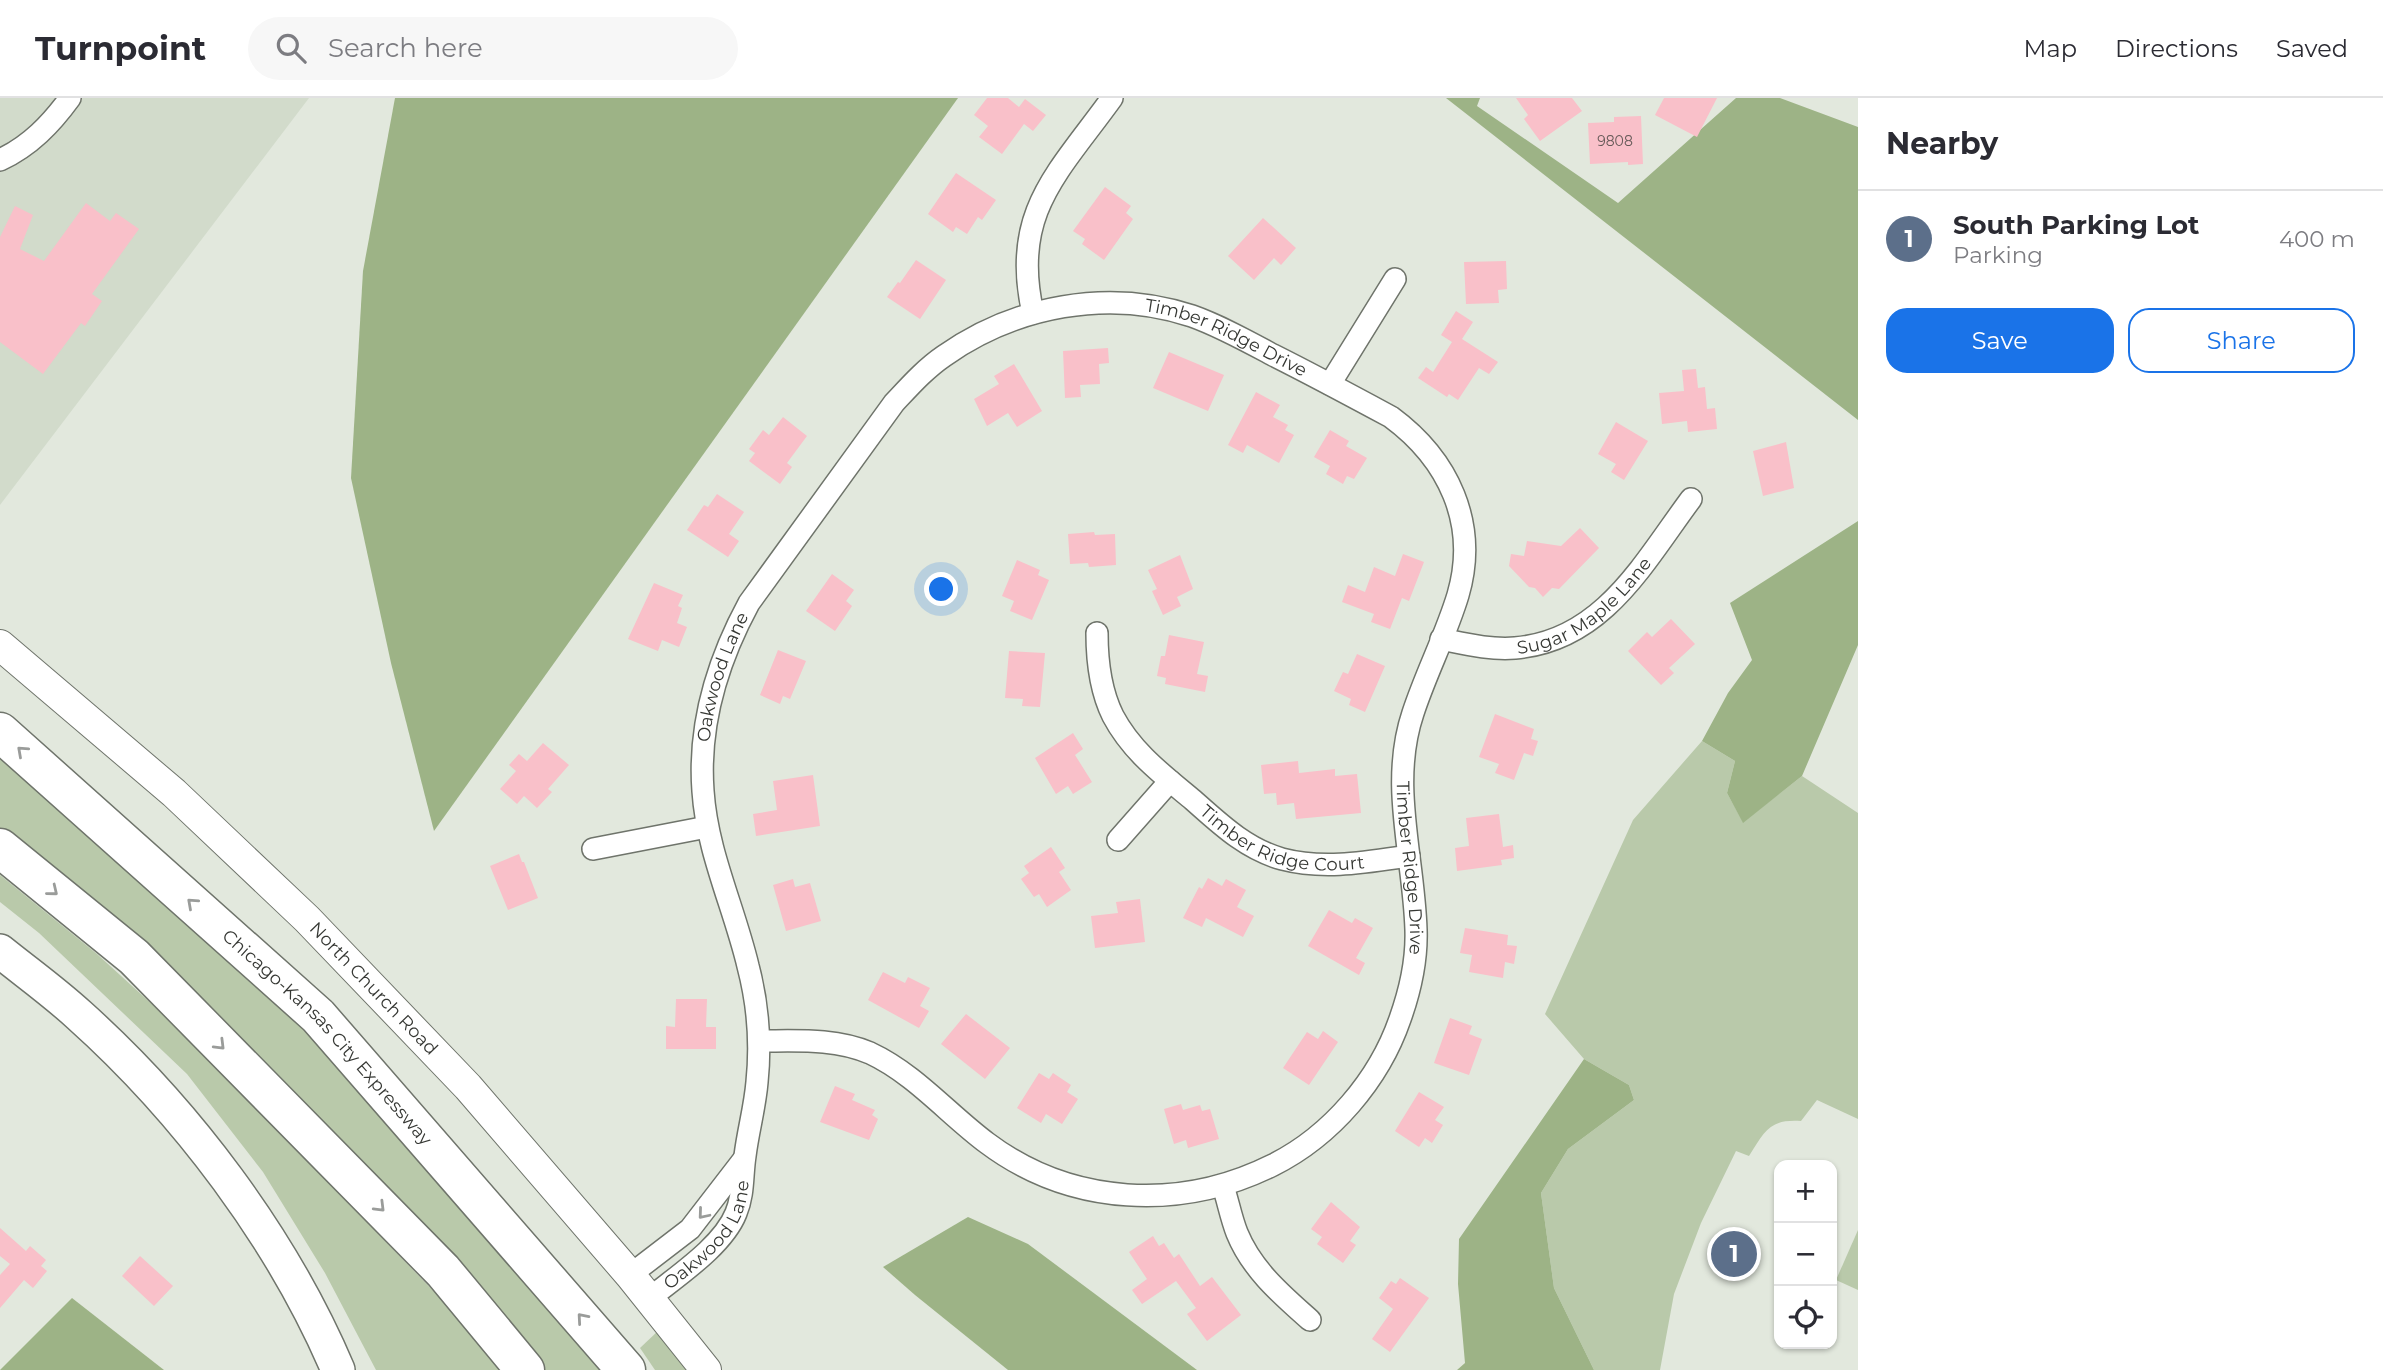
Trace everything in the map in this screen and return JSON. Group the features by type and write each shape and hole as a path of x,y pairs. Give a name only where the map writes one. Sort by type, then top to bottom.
{"highway":[{"name":"Chicago-Kansas City Expressway","path":"0,732 318,1016 626,1370"},
{"path":"0,848 134,957 443,1271 525,1370"}],"main road":[{"name":"North Church Road","path":"0,645 174,793 306,919 468,1087 650,1298 706,1370"},
{"path":"0,951 78,1014 144,1078 230,1180 284,1264 338,1370"}],"street":[{"path":"0,160 29,143 51,124 70,98"},
{"path":"1033,313 1025,265 1028,236 1035,211 1047,188 1112,98"},
{"path":"1330,384 1395,279"},
{"name":"Timber Ridge Drive","path":"759,1041 818,1041 842,1044 869,1053 901,1071 986,1142 1038,1173 1096,1192 1162,1196 1223,1186 1282,1161 1309,1143 1350,1105 1370,1079 1387,1051 1399,1021 1409,989 1416,933 1401,789 1402,758 1414,708 1458,594 1464,567 1461,518 1453,491 1430,451 1411,431 1391,416 1221,328 1165,309 1119,303 1090,303 1033,313"},
{"name":"Oakwood Lane","path":"650,1298 693,1264 720,1238 736,1214 743,1185 744,1159 757,1084 759,1041 756,1002 748,964 708,827 702,765 710,700 719,668 749,603 894,402 920,375 971,338 1006,321 1033,313"},
{"name":"Sugar Maple Lane","path":"1441,639 1488,648 1514,648 1538,645 1560,638 1586,625 1622,592 1692,499"},
{"name":"Timber Ridge Court","path":"1097,633 1100,674 1112,714 1126,737 1144,758 1236,837 1280,858 1307,864 1331,865 1409,856"},
{"path":"1118,840 1170,781"},
{"path":"593,849 708,827"},
{"name":"Oakwood Lane","path":"630,1275 690,1229 744,1159"},
{"path":"1223,1186 1237,1233 1248,1255 1265,1278 1310,1320"}],"shaded area":[{"path":"0,98 309,98 0,505"}],"green space":[{"path":"395,98 958,98 434,831 391,663 351,478 363,271"},
{"path":"1446,98 1480,98 1477,106 1618,203 1736,98 1780,98 1858,127 1858,420"},
{"path":"1858,521 1858,645 1802,776 1743,823 1727,793 1735,761 1702,741 1728,693 1752,660 1730,603"},
{"path":"1702,741 1735,761 1727,793 1743,822 1802,776 1858,813 1858,1119 1817,1100 1801,1121 1782,1122 1769,1128 1749,1156 1736,1151 1701,1223 1674,1294 1660,1370 1594,1370 1554,1288 1541,1193 1568,1149 1634,1100 1629,1085 1584,1059 1545,1014 1633,820"},
{"path":"0,747 280,1004 369,1098 608,1370 544,1370 0,833"},
{"path":"0,875 97,954 188,1037 475,1334 501,1370 376,1370 325,1273 263,1172 187,1074 39,933 0,902"},
{"path":"1584,1059 1629,1085 1634,1100 1568,1149 1541,1193 1554,1288 1594,1370 1457,1370 1465,1363 1458,1284 1459,1239"},
{"path":"968,1217 1028,1244 1197,1370 1008,1370 883,1267"},
{"path":"1858,1230 1858,1290 1837,1280"},
{"path":"72,1298 164,1370 0,1370"},
{"path":"659,1330 689,1370 655,1370 640,1348"}],"building":[{"path":"987,98 1008,98 1019,107 1025,99 1046,115 1033,131 1024,124 1002,154 979,137 988,126 974,115"},
{"path":"1516,98 1572,98 1582,111 1540,141 1524,119 1528,115"},
{"path":"1664,98 1717,98 1697,137 1655,115"},
{"path":"1641,116 1643,164 1590,164 1588,123 1614,122 1614,117"},
{"path":"956,173 996,200 982,220 978,217 967,234 956,227 953,232 928,214"},
{"path":"1105,187 1131,206 1126,213 1133,219 1104,260 1082,244 1085,239 1073,231"},
{"path":"86,203 110,221 116,213 139,229 92,294 102,301 85,326 81,323 43,374 0,342 0,237 15,206 33,215 20,249 44,261"},
{"path":"1263,218 1296,248 1281,265 1274,258 1254,280 1228,256"},
{"path":"916,260 946,280 920,319 887,297"},
{"path":"1506,261 1507,289 1498,290 1499,303 1466,304 1464,262"},
{"path":"1456,311 1473,322 1462,339 1498,362 1489,374 1479,368 1458,400 1449,394 1447,397 1418,378 1426,367 1433,372 1452,342 1441,335"},
{"path":"1108,348 1109,363 1099,364 1100,384 1080,385 1081,397 1065,398 1063,351"},
{"path":"1169,352 1224,375 1208,411 1153,388"},
{"path":"1014,364 1042,411 1017,427 1008,413 987,426 974,399 999,384 994,376"},
{"path":"1696,369 1698,388 1705,387 1707,409 1715,408 1717,429 1688,432 1687,421 1662,424 1659,393 1684,391 1682,370"},
{"path":"1256,392 1280,405 1273,417 1288,425 1285,430 1294,435 1279,463 1247,445 1243,453 1228,445"},
{"path":"783,417 807,436 787,463 792,467 780,484 749,461 755,453 749,449 763,430 769,435"},
{"path":"1616,422 1648,441 1624,480 1611,472 1616,464 1598,454"},
{"path":"1330,430 1349,441 1346,446 1367,458 1354,479 1347,476 1343,484 1326,474 1330,466 1314,457"},
{"path":"1786,442 1794,488 1763,496 1753,451"},
{"path":"717,494 744,512 729,534 739,541 728,557 687,530 704,505 708,507"},
{"path":"1580,528 1599,548 1559,589 1552,588 1543,597 1509,566 1511,554 1524,556 1527,541 1561,546"},
{"path":"1094,532 1095,535 1115,534 1116,565 1089,567 1088,563 1070,564 1068,534"},
{"path":"1403,554 1424,562 1409,601 1402,598 1390,629 1371,622 1374,614 1342,602 1348,585 1365,592 1374,567 1395,576"},
{"path":"1180,555 1193,589 1177,597 1181,606 1163,615 1152,591 1157,589 1148,570"},
{"path":"1017,560 1040,570 1038,575 1049,580 1032,620 1010,611 1014,601 1002,596"},
{"path":"832,574 854,590 846,601 852,606 835,631 806,611"},
{"path":"654,583 683,595 678,606 682,608 677,623 687,627 679,647 662,640 658,651 628,639"},
{"path":"1671,619 1695,644 1669,668 1674,673 1661,685 1628,651 1647,632 1652,637"},
{"path":"1169,635 1204,642 1197,674 1208,676 1205,692 1165,684 1166,678 1157,676"},
{"path":"778,650 806,661 790,699 783,696 780,704 760,695"},
{"path":"1009,651 1045,653 1040,707 1022,706 1023,699 1005,698"},
{"path":"1357,654 1385,666 1365,712 1349,705 1351,699 1334,691 1343,672 1348,674"},
{"path":"1495,714 1534,729 1531,739 1538,741 1533,756 1524,753 1514,780 1495,773 1499,764 1479,757"},
{"path":"1073,733 1083,749 1075,755 1092,782 1073,794 1068,786 1056,794 1035,758"},
{"path":"543,743 569,765 548,789 552,792 537,808 524,796 517,804 500,789 516,771 509,765 519,754 527,761"},
{"path":"1298,761 1299,773 1335,769 1335,776 1357,774 1361,813 1296,819 1294,803 1277,805 1276,793 1264,794 1261,765"},
{"path":"813,775 820,826 756,836 753,814 777,810 773,781"},
{"path":"1499,814 1503,847 1513,845 1514,858 1501,860 1502,865 1457,871 1455,848 1469,846 1466,818"},
{"path":"1051,847 1065,868 1059,872 1071,890 1047,907 1039,894 1034,897 1021,879 1029,873 1024,866"},
{"path":"519,854 538,898 508,910 490,866"},
{"path":"1208,878 1222,886 1226,879 1246,890 1237,907 1254,916 1243,937 1206,918 1202,927 1183,918 1199,887 1202,889"},
{"path":"793,879 795,887 810,883 821,921 786,931 773,885"},
{"path":"1140,899 1145,942 1095,948 1091,916 1118,913 1116,902"},
{"path":"1329,910 1352,923 1355,918 1373,928 1356,958 1365,963 1359,975 1308,946"},
{"path":"1465,928 1508,935 1507,945 1517,946 1514,964 1505,962 1503,978 1469,972 1472,955 1460,953"},
{"path":"883,972 905,983 908,977 930,988 920,1006 929,1011 919,1028 868,1000"},
{"path":"676,999 707,999 706,1027 716,1027 716,1049 666,1049 666,1026 675,1027"},
{"path":"966,1014 1010,1048 985,1079 941,1044"},
{"path":"1450,1018 1472,1026 1469,1034 1482,1039 1469,1075 1434,1063"},
{"path":"1323,1031 1338,1042 1309,1085 1283,1068 1307,1032 1318,1039"},
{"path":"1039,1073 1049,1079 1053,1073 1071,1085 1067,1092 1078,1099 1062,1124 1046,1114 1041,1123 1017,1108"},
{"path":"835,1086 855,1094 852,1100 875,1110 872,1115 878,1119 869,1140 820,1122"},
{"path":"1419,1092 1444,1107 1435,1120 1443,1125 1432,1143 1425,1138 1419,1147 1395,1131"},
{"path":"1181,1104 1183,1110 1200,1105 1202,1111 1210,1109 1219,1139 1188,1148 1186,1140 1174,1144 1164,1109"},
{"path":"1331,1202 1360,1227 1350,1241 1356,1245 1343,1263 1317,1244 1322,1237 1311,1229"},
{"path":"0,1228 26,1251 30,1246 46,1260 41,1266 47,1271 33,1288 24,1280 0,1308 0,1275 10,1264 0,1256"},
{"path":"1153,1236 1159,1246 1164,1243 1174,1258 1179,1254 1200,1286 1212,1277 1241,1315 1207,1341 1187,1314 1196,1308 1176,1281 1142,1304 1132,1290 1147,1279 1129,1252"},
{"path":"140,1256 173,1286 154,1306 122,1276"},
{"path":"1400,1278 1429,1298 1390,1352 1372,1339 1393,1309 1379,1298 1391,1281 1396,1284"}],"place":[{"name":"South Parking Lot","path":"1734,1254"}]}
